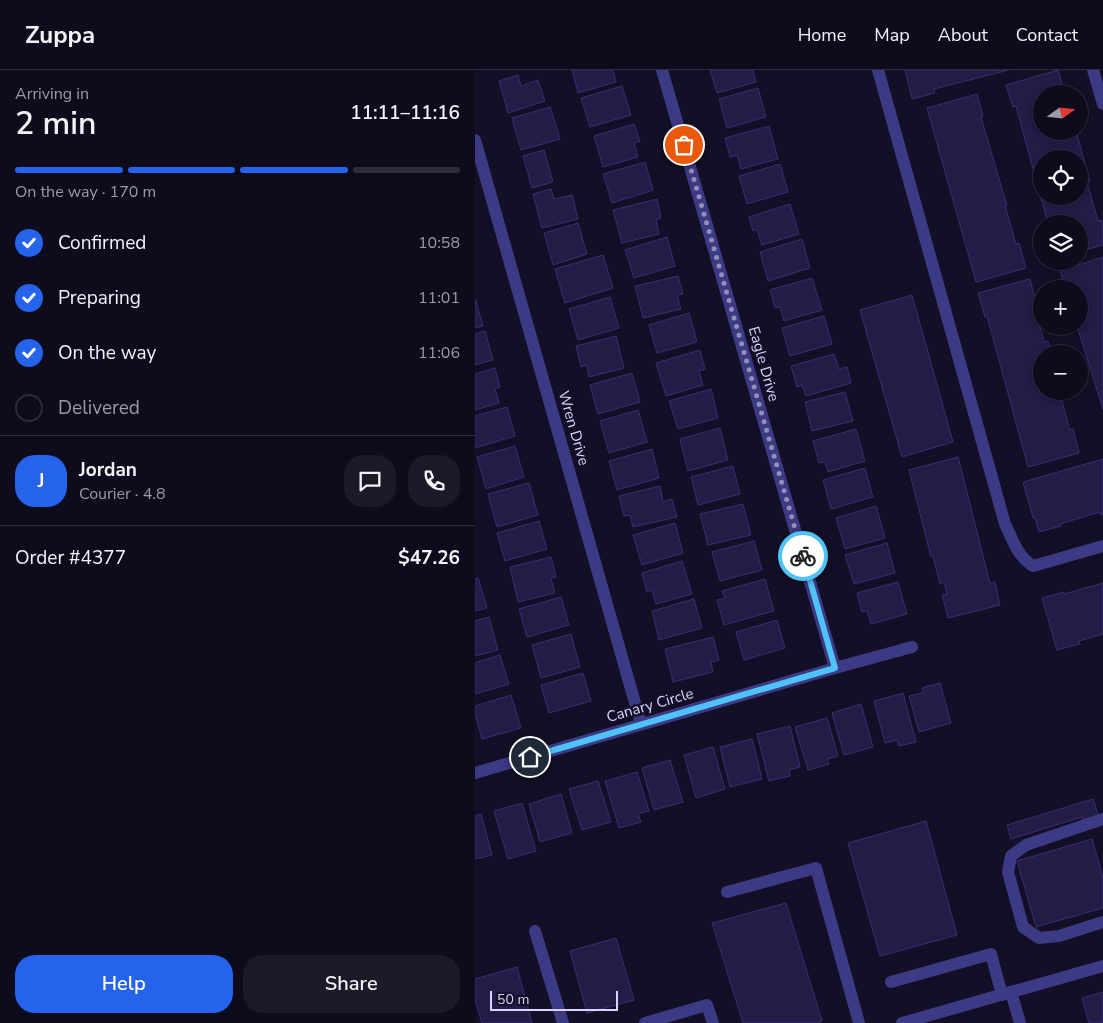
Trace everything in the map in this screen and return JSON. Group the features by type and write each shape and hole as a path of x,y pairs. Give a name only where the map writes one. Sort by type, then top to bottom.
{"street":[{"name":"Eagle Drive","path":"662,70 835,668"},
{"path":"878,70 1005,524 1017,551 1024,560 1033,566 1103,546"},
{"path":"1093,70 1103,104"},
{"name":"Wren Drive","path":"475,140 641,724"},
{"name":"Canary Circle","path":"475,773 912,647"},
{"path":"1103,819 1026,845 1011,856 1008,872 1023,927 1039,938 1059,936 1103,922"},
{"path":"727,892 816,868 859,1023"},
{"path":"535,931 563,1023"},
{"path":"891,982 991,954 1020,1023"},
{"path":"902,1023 1103,966"},
{"path":"645,1023 707,1005 713,1023"}],"building":[{"path":"572,70 613,70 616,82 578,93"},
{"path":"710,70 753,70 756,82 717,93"},
{"path":"905,70 1009,70 934,89 935,93 912,99"},
{"path":"1058,70 1062,85 1033,85 1033,140 1078,140 1081,150 1033,150 1033,169 1016,106 1013,107 1006,85"},
{"path":"518,75 521,86 538,80 545,101 508,113 499,81"},
{"path":"622,86 631,115 590,127 581,98"},
{"path":"758,88 766,117 727,128 719,99"},
{"path":"977,94 983,116 981,117 1007,206 1005,206 1016,244 1019,243 1026,268 976,282 927,108"},
{"path":"550,107 560,139 521,150 512,118"},
{"path":"634,124 640,141 634,143 638,157 603,167 594,136"},
{"path":"769,126 778,159 741,169 737,155 730,157 725,138"},
{"path":"544,150 553,182 532,188 523,156"},
{"path":"645,162 653,190 612,203 603,174"},
{"path":"780,164 788,192 747,204 739,176"},
{"path":"1088,186 1098,221 1101,220 1103,227 1103,245 1088,249 1088,215 1046,215 1043,205 1088,205"},
{"path":"551,189 554,199 572,195 578,219 542,228 533,194"},
{"path":"657,199 661,218 656,220 659,234 622,243 613,210"},
{"path":"790,204 799,234 762,245 757,229 753,231 749,217"},
{"path":"578,223 587,254 553,265 544,233"},
{"path":"667,237 675,266 634,278 625,250"},
{"path":"802,239 810,268 768,281 760,252"},
{"path":"603,255 613,288 565,303 555,269"},
{"path":"1103,257 1103,409 1088,361 1088,345 1083,345 1080,335 1088,335 1088,280 1063,280 1060,271 1088,270 1088,262"},
{"path":"678,276 683,294 677,295 681,309 643,318 635,286"},
{"path":"812,278 822,310 784,321 780,307 775,308 770,290"},
{"path":"1030,279 1033,291 1033,335 1042,335 1044,342 1048,341 1049,345 1033,345 1033,400 1061,400 1070,430 1073,429 1079,453 1028,467 987,316 985,317 978,293"},
{"path":"912,295 953,442 902,457 860,310"},
{"path":"610,297 619,328 578,340 569,309"},
{"path":"475,298 483,326 475,328"},
{"path":"689,313 697,342 657,353 649,325"},
{"path":"824,316 832,344 790,356 782,328"},
{"path":"485,331 493,360 475,365 475,334"},
{"path":"616,336 624,368 589,377 587,365 581,367 576,346"},
{"path":"700,350 705,369 699,371 703,385 666,396 656,363"},
{"path":"834,354 839,369 847,367 851,383 806,396 802,385 797,387 791,366"},
{"path":"495,368 500,387 495,389 499,403 475,410 475,374"},
{"path":"632,373 640,402 598,414 590,385"},
{"path":"711,389 718,418 678,429 669,401"},
{"path":"845,392 853,421 812,431 805,402"},
{"path":"507,407 515,436 475,448 475,416"},
{"path":"638,410 647,442 609,453 600,421"},
{"path":"720,428 728,460 688,471 680,439"},
{"path":"856,429 865,461 828,472 825,462 819,463 813,441"},
{"path":"515,446 524,477 486,489 477,457"},
{"path":"652,449 659,478 617,490 609,461"},
{"path":"958,457 990,583 995,582 1000,605 948,618 942,595 947,594 944,582 940,584 933,556 931,557 909,470"},
{"path":"1103,459 1103,514 1101,515 1100,512 1039,532 1023,482"},
{"path":"733,466 740,494 698,505 691,477"},
{"path":"865,468 873,497 831,509 823,480"},
{"path":"529,483 538,515 497,527 488,494"},
{"path":"660,486 663,502 672,499 677,517 633,527 630,515 624,516 619,496"},
{"path":"743,504 751,535 708,545 700,514"},
{"path":"876,506 885,538 845,549 836,518"},
{"path":"539,521 547,549 505,561 497,533"},
{"path":"675,523 683,553 642,565 633,535"},
{"path":"754,541 762,570 720,581 712,552"},
{"path":"887,543 895,573 854,584 845,555"},
{"path":"551,557 556,577 551,578 555,593 518,602 510,567"},
{"path":"682,561 692,594 656,604 652,590 647,592 642,573"},
{"path":"478,578 487,608 475,611 475,579"},
{"path":"765,579 774,611 724,625 717,600 725,598 722,591"},
{"path":"898,582 907,614 871,624 867,611 862,612 857,593"},
{"path":"1103,583 1103,634 1079,641 1080,644 1057,650 1042,598"},
{"path":"561,597 569,625 527,637 519,609"},
{"path":"694,599 702,628 659,640 652,611"},
{"path":"489,617 498,650 475,656 475,621"},
{"path":"777,620 785,648 744,660 736,632"},
{"path":"571,634 580,667 541,678 532,645"},
{"path":"713,637 719,660 711,662 713,672 673,682 665,649"},
{"path":"500,655 509,684 475,694 475,663"},
{"path":"583,673 591,701 549,713 541,685"},
{"path":"940,683 951,723 919,732 909,696 923,693 922,688"},
{"path":"903,693 916,742 899,746 897,740 885,743 874,701"},
{"path":"511,695 521,728 482,739 475,714 475,706"},
{"path":"861,704 873,747 844,755 832,713"},
{"path":"827,718 838,756 827,759 829,764 808,770 795,727"},
{"path":"790,726 800,767 789,770 790,776 769,781 757,734"},
{"path":"752,739 762,779 730,787 720,747"},
{"path":"713,747 725,789 696,798 684,755"},
{"path":"670,760 683,802 654,810 642,768"},
{"path":"637,772 649,811 638,814 641,822 619,828 605,781"},
{"path":"598,781 611,822 582,830 569,789"},
{"path":"561,794 572,833 540,842 529,804"},
{"path":"1093,799 1099,818 1084,823 1082,817 1011,839 1007,825"},
{"path":"522,803 536,851 508,859 494,811"},
{"path":"481,814 492,855 475,859 475,816"},
{"path":"926,821 957,935 880,956 848,843"},
{"path":"1092,839 1103,877 1103,908 1036,927 1017,861"},
{"path":"786,903 822,1021 816,1023 743,1023 712,923"},
{"path":"616,938 634,1000 587,1013 570,951"},
{"path":"517,967 532,1023 482,1023 475,1000 475,979"},
{"path":"1103,992 1103,1023 1089,1023 1082,998"}],"way so far":[{"path":"684,145 803,556"}],"route":[{"path":"530,757 835,668 803,556"}]}
